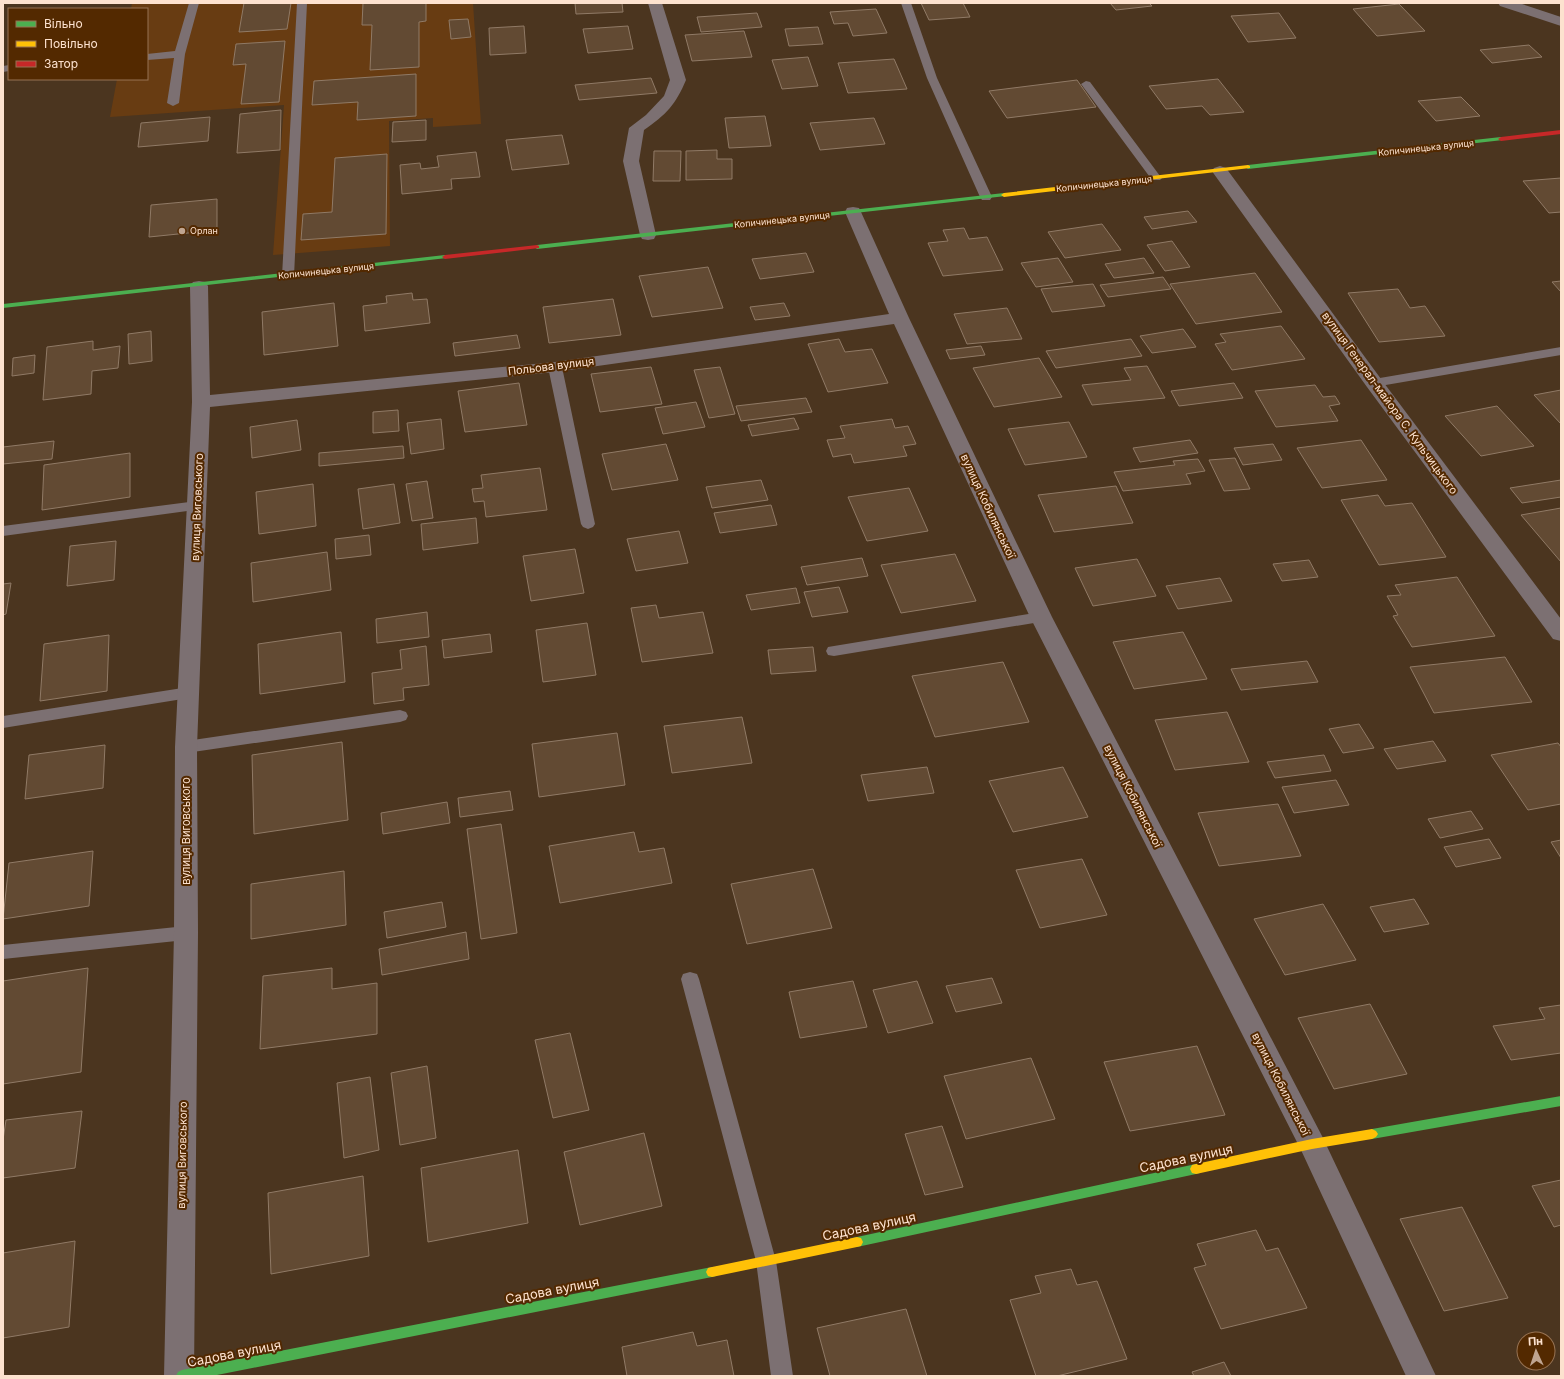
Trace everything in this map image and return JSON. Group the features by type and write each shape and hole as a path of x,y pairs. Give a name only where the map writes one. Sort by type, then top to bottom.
{"main road":[{"name":"Копичинецька вулиця","path":"3,306 199,286 1561,132"},
{"name":"Садова вулиця","path":"182,1376 766,1261 1312,1144 1561,1101"}],"street":[{"path":"648,235 631,161 637,128 662,108 671,97 678,80 655,3"},
{"path":"1506,3 1561,22"},
{"name":"вулиця Генерал-майора С. Кульчицького","path":"1220,171 1374,383 1561,634"},
{"name":"вулиця Кобилянської","path":"853,212 900,318 1041,617 1312,1144 1421,1376"},
{"name":"вулиця Виговського","path":"179,1376 186,933 186,747 201,402 199,286"},
{"name":"Польова вулиця","path":"201,402 555,366 900,318"}],"lane":[{"path":"173,103 180,54 194,3"},
{"path":"288,276 302,3"},
{"path":"906,3 932,78 986,197"},
{"path":"148,57 180,54"},
{"path":"1086,84 1156,178"},
{"path":"1374,383 1561,351"},
{"path":"555,366 588,524"},
{"path":"3,530 197,506"},
{"path":"834,651 1041,617"},
{"path":"3,722 189,692"},
{"path":"186,747 400,716"},
{"path":"3,952 186,933"},
{"path":"690,979 766,1261 782,1376"}],"shaded area":[{"path":"132,3 473,3 481,124 433,127 433,118 389,121 390,246 273,255 284,105 110,117 117,80 148,80 148,8 131,8"}],"building":[{"path":"244,3 291,3 287,29 239,32"},
{"path":"363,3 426,3 426,21 419,22 419,67 370,70 372,25 362,25"},
{"path":"575,3 622,3 623,12 576,14"},
{"path":"921,3 963,3 970,17 929,20"},
{"path":"1110,3 1149,3 1152,6 1116,10"},
{"path":"1399,4 1425,31 1377,36 1353,9"},
{"path":"876,9 887,33 853,36 848,23 834,24 830,12"},
{"path":"757,13 762,27 701,32 697,17"},
{"path":"1279,13 1296,38 1248,42 1231,16"},
{"path":"468,19 471,37 451,39 449,20"},
{"path":"524,26 526,53 490,55 489,28"},
{"path":"628,26 633,49 588,53 583,29"},
{"path":"818,27 823,44 789,46 785,29"},
{"path":"744,31 752,57 692,61 685,35"},
{"path":"285,41 279,102 241,104 246,64 233,65 236,44"},
{"path":"1529,45 1542,57 1492,63 1480,50"},
{"path":"808,57 818,86 782,89 772,60"},
{"path":"894,59 907,89 848,93 838,63"},
{"path":"416,74 416,116 357,120 358,102 312,105 314,81"},
{"path":"651,78 657,93 579,100 575,85"},
{"path":"1218,79 1244,112 1210,115 1202,106 1166,109 1149,86"},
{"path":"1077,80 1096,107 1007,118 989,91"},
{"path":"1461,97 1480,116 1436,121 1418,101"},
{"path":"281,110 280,150 237,153 240,114"},
{"path":"765,116 771,146 729,148 725,118"},
{"path":"210,117 208,141 138,147 141,123"},
{"path":"874,118 885,144 820,150 810,123"},
{"path":"426,120 426,140 392,142 393,122"},
{"path":"562,135 569,164 512,170 506,140"},
{"path":"717,150 717,159 732,159 732,179 686,180 686,151"},
{"path":"654,151 681,151 680,181 653,181"},
{"path":"476,152 480,177 451,179 452,189 402,194 400,165 420,163 421,169 439,167 437,156"},
{"path":"387,154 386,234 301,240 303,214 332,212 335,158"},
{"path":"1561,178 1561,212 1549,213 1523,181"},
{"path":"217,199 217,230 149,237 151,205"},
{"path":"1188,211 1197,222 1152,229 1144,217"},
{"path":"1102,224 1121,250 1065,258 1048,232"},
{"path":"964,228 969,239 987,237 1003,270 943,276 928,243 948,241 943,230"},
{"path":"1172,241 1190,267 1165,271 1147,245"},
{"path":"806,253 814,272 760,279 752,259"},
{"path":"1058,258 1073,282 1036,287 1021,263"},
{"path":"1144,258 1154,273 1114,278 1105,264"},
{"path":"708,267 723,308 652,317 639,276"},
{"path":"1255,273 1282,312 1196,324 1170,284"},
{"path":"1163,277 1171,289 1108,297 1100,285"},
{"path":"1561,281 1561,292 1552,282"},
{"path":"1093,284 1105,306 1052,312 1041,289"},
{"path":"1398,289 1410,308 1425,306 1445,336 1379,342 1348,293"},
{"path":"412,293 413,300 427,299 430,323 365,331 363,306 387,303 386,296"},
{"path":"613,299 621,335 549,343 543,307"},
{"path":"334,303 338,346 264,355 262,312"},
{"path":"784,303 790,316 755,320 750,307"},
{"path":"1007,308 1022,339 967,344 954,314"},
{"path":"1281,326 1305,359 1232,370 1215,344 1226,342 1220,334"},
{"path":"1183,329 1196,347 1152,353 1140,336"},
{"path":"151,331 152,361 129,364 128,334"},
{"path":"517,335 520,348 455,356 453,343"},
{"path":"839,339 845,352 872,349 888,383 828,392 808,344"},
{"path":"1131,339 1142,356 1056,368 1046,351"},
{"path":"93,341 93,350 120,346 118,368 92,371 91,394 43,400 47,347"},
{"path":"981,346 985,355 950,359 946,350"},
{"path":"35,355 34,373 12,376 13,358"},
{"path":"1039,358 1062,397 994,407 973,368"},
{"path":"1147,366 1165,398 1092,405 1082,385 1131,380 1124,368"},
{"path":"651,367 662,404 600,412 591,374"},
{"path":"720,367 735,414 709,418 694,370"},
{"path":"519,383 527,425 465,432 458,391"},
{"path":"1234,383 1243,398 1179,406 1171,391"},
{"path":"1315,385 1323,397 1335,396 1340,404 1329,406 1338,421 1276,427 1255,391"},
{"path":"1561,390 1561,424 1534,395"},
{"path":"806,398 812,412 741,421 736,406"},
{"path":"696,402 705,427 663,434 655,408"},
{"path":"1497,406 1534,446 1481,456 1445,416"},
{"path":"398,410 399,431 373,433 373,412"},
{"path":"794,418 799,429 752,436 748,425"},
{"path":"441,419 444,449 411,454 407,423"},
{"path":"892,419 895,428 908,426 916,444 903,446 907,456 854,463 851,454 833,457 827,440 845,438 840,426"},
{"path":"297,420 301,450 252,458 250,427"},
{"path":"1069,422 1087,457 1025,465 1008,429"},
{"path":"1190,440 1198,453 1140,462 1133,448"},
{"path":"1361,440 1387,480 1322,488 1297,448"},
{"path":"54,441 52,459 3,464 3,447"},
{"path":"666,444 678,480 612,490 602,454"},
{"path":"1273,444 1282,460 1243,465 1234,448"},
{"path":"403,446 404,458 319,466 319,453"},
{"path":"130,453 130,497 42,510 44,465"},
{"path":"1235,458 1250,489 1224,491 1209,460"},
{"path":"1198,459 1205,471 1186,474 1191,484 1123,491 1114,472 1175,465 1173,461"},
{"path":"540,468 547,510 486,517 484,501 474,502 472,489 483,488 481,475"},
{"path":"761,480 768,500 712,508 706,487"},
{"path":"1561,480 1561,497 1522,503 1510,488"},
{"path":"427,481 433,518 412,521 406,484"},
{"path":"313,484 316,526 259,534 256,492"},
{"path":"394,484 400,523 363,529 358,489"},
{"path":"1116,486 1133,523 1054,532 1038,495"},
{"path":"909,488 928,531 867,541 848,497"},
{"path":"1378,495 1385,506 1412,503 1446,557 1379,565 1341,500"},
{"path":"771,505 777,525 720,533 714,513"},
{"path":"1561,508 1561,562 1521,515"},
{"path":"476,518 478,543 423,550 421,524"},
{"path":"679,531 688,563 636,571 627,539"},
{"path":"369,535 371,555 336,559 335,539"},
{"path":"116,541 114,580 67,586 70,546"},
{"path":"575,549 584,593 531,601 523,556"},
{"path":"327,552 331,590 253,602 251,563"},
{"path":"955,554 976,601 901,613 881,565"},
{"path":"862,558 868,576 807,585 801,567"},
{"path":"1137,559 1156,596 1093,606 1075,568"},
{"path":"1309,560 1318,577 1282,581 1273,564"},
{"path":"1457,577 1495,636 1412,647 1393,616 1398,615 1387,596 1401,595 1395,585"},
{"path":"1220,578 1232,601 1178,609 1166,586"},
{"path":"11,583 6,614 3,615 3,584"},
{"path":"839,587 848,612 812,617 804,592"},
{"path":"796,588 800,603 751,610 746,595"},
{"path":"656,605 659,618 703,612 713,653 642,662 631,608"},
{"path":"427,612 429,637 377,643 376,619"},
{"path":"587,623 596,675 543,682 536,630"},
{"path":"341,632 345,682 260,694 258,644"},
{"path":"1183,632 1207,679 1134,689 1113,642"},
{"path":"490,634 492,652 444,658 442,640"},
{"path":"109,635 107,691 40,701 44,644"},
{"path":"426,646 429,685 403,688 404,700 374,704 372,673 402,669 400,650"},
{"path":"813,647 816,671 771,674 768,650"},
{"path":"1505,657 1532,702 1434,713 1410,667"},
{"path":"1307,661 1318,682 1241,690 1231,669"},
{"path":"1003,662 1029,722 935,737 912,676"},
{"path":"1227,712 1249,762 1175,770 1155,720"},
{"path":"742,717 752,763 672,773 664,726"},
{"path":"1359,724 1374,748 1343,753 1329,729"},
{"path":"617,733 625,785 539,797 532,744"},
{"path":"1433,741 1446,761 1397,769 1384,749"},
{"path":"342,742 348,820 254,834 252,755"},
{"path":"1558,743 1561,747 1561,804 1528,810 1491,755"},
{"path":"105,745 103,788 25,799 29,755"},
{"path":"1324,755 1331,771 1275,778 1267,762"},
{"path":"927,767 934,793 868,801 861,775"},
{"path":"1063,767 1088,817 1013,832 989,781"},
{"path":"1336,780 1349,805 1294,813 1282,787"},
{"path":"510,791 513,810 460,817 458,798"},
{"path":"447,802 450,823 383,834 381,813"},
{"path":"1278,804 1301,856 1219,866 1198,813"},
{"path":"1471,811 1483,829 1440,838 1428,819"},
{"path":"501,824 517,933 481,939 467,829"},
{"path":"634,832 639,852 664,848 672,883 560,903 549,846"},
{"path":"1489,839 1501,858 1456,867 1444,847"},
{"path":"1561,840 1561,858 1551,842"},
{"path":"93,851 89,906 3,919 9,863"},
{"path":"1082,859 1107,915 1040,928 1016,870"},
{"path":"813,869 832,928 747,944 731,884"},
{"path":"344,871 346,925 251,939 251,884"},
{"path":"1414,899 1429,924 1384,932 1370,907"},
{"path":"442,902 446,927 387,938 384,912"},
{"path":"1323,904 1356,960 1285,975 1254,919"},
{"path":"466,932 469,959 382,975 379,949"},
{"path":"88,968 81,1072 3,1084 3,981"},
{"path":"332,968 332,989 377,983 377,1034 260,1049 263,976"},
{"path":"992,978 1002,1003 956,1012 946,986"},
{"path":"853,981 867,1027 800,1038 789,992"},
{"path":"917,981 933,1023 888,1033 873,990"},
{"path":"1370,1004 1407,1074 1334,1089 1298,1018"},
{"path":"1561,1005 1561,1053 1511,1060 1493,1026 1545,1019 1539,1008"},
{"path":"570,1033 589,1110 553,1118 535,1040"},
{"path":"1197,1046 1225,1115 1130,1131 1104,1062"},
{"path":"1031,1058 1055,1119 966,1139 944,1076"},
{"path":"427,1066 436,1138 400,1145 391,1073"},
{"path":"370,1077 379,1150 344,1158 337,1083"},
{"path":"82,1111 75,1168 3,1178 3,1140 6,1120"},
{"path":"942,1126 963,1187 925,1195 905,1134"},
{"path":"644,1133 662,1206 580,1225 564,1152"},
{"path":"518,1150 528,1223 428,1242 421,1168"},
{"path":"363,1176 369,1256 271,1274 268,1193"},
{"path":"1561,1180 1561,1225 1554,1227 1532,1186"},
{"path":"1462,1207 1508,1298 1444,1311 1400,1219"},
{"path":"1256,1230 1266,1251 1278,1248 1307,1308 1221,1329 1194,1268 1206,1265 1197,1244"},
{"path":"75,1241 69,1327 3,1338 3,1253"},
{"path":"1071,1269 1077,1285 1097,1281 1127,1359 1057,1376 1036,1376 1010,1300 1041,1293 1035,1276"},
{"path":"906,1309 927,1376 830,1376 817,1328"},
{"path":"693,1332 697,1346 727,1340 734,1376 627,1376 622,1347"},
{"path":"1224,1362 1231,1376 1194,1376 1192,1372"}],"traffic: fast":[{"path":"1248,167 1501,139"},
{"path":"537,247 1004,195"},
{"path":"3,306 445,257"},
{"path":"1372,1134 1561,1101"},
{"path":"857,1242 1196,1169"},
{"path":"182,1376 712,1272"}],"traffic: slow":[{"path":"1004,195 1248,167"},
{"path":"1196,1169 1312,1144 1372,1134"},
{"path":"712,1272 857,1242"}],"traffic: jam":[{"path":"1501,139 1561,132"},
{"path":"445,257 537,247"}],"place":[{"name":"Орлан","path":"182,231"}]}
